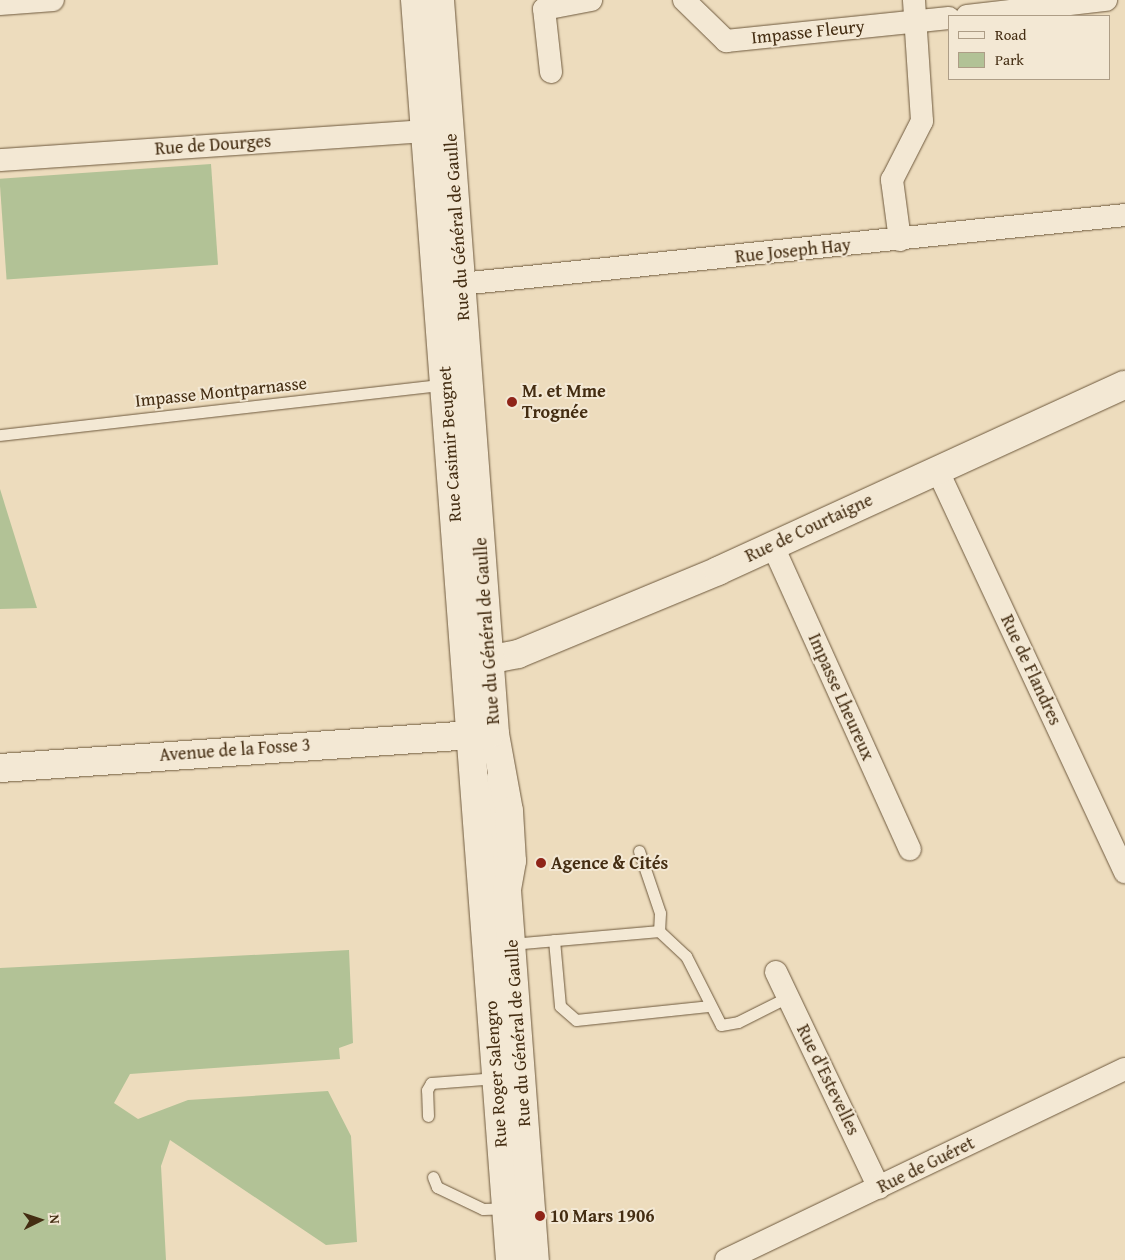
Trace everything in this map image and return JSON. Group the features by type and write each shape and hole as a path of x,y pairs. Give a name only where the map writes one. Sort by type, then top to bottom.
{"main road":[{"name":"Rue Casimir Beugnet","path":"415,0 445,384 478,663 483,734 483,889"},
{"name":"Rue du Général de Gaulle","path":"441,12 461,284 478,663"},
{"name":"Rue de Courtaigne","path":"478,663 582,628 1125,385"},
{"name":"Rue du Général de Gaulle","path":"483,734 509,812 511,944 535,1260"},
{"name":"Avenue de la Fosse 3","path":"0,768 483,734"},
{"name":"Rue Roger Salengro","path":"483,889 510,1260"}],"street":[{"path":"0,4 53,0"},
{"path":"551,72 544,9 591,0"},
{"name":"Impasse Fleury","path":"684,0 726,40 915,11 948,18"},
{"path":"976,15 1106,0"},
{"path":"900,240 892,180 922,121 915,11"},
{"name":"Rue de Dourges","path":"0,160 426,131"},
{"name":"Rue Joseph Hay","path":"461,284 1125,216"},
{"name":"Rue de Flandres","path":"937,469 1125,872"},
{"name":"Impasse Lheureux","path":"772,544 910,849"},
{"name":"Rue d'Estevelles","path":"776,972 879,1188"},
{"name":"Rue de Guéret","path":"726,1260 763,1252 879,1188 1125,1068"}],"lane":[{"path":"428,0 441,12"},
{"path":"426,131 440,157 478,663"},
{"name":"Impasse Montparnasse","path":"0,435 445,384"},
{"path":"483,734 513,1134 527,1151"},
{"path":"638,851 660,913 659,931"},
{"path":"511,944 659,931 686,956 721,1025 738,1022 788,997"},
{"path":"554,940 560,1006 576,1020 710,1006"},
{"path":"428,1116 427,1090 431,1083 497,1078"},
{"path":"433,1177 436,1187 483,1209 506,1208"}],"green space":[{"path":"211,164 218,265 7,280 0,179"},
{"path":"0,489 37,608 0,609"},
{"path":"349,950 353,1043 339,1048 340,1059 130,1074 114,1103 138,1119 188,1100 328,1091 351,1136 357,1242 326,1245 170,1140 161,1166 166,1260 0,1260 0,968"}],"place":[{"name":"M. et Mme Trognée","path":"512,402"},
{"name":"Agence & Cités","path":"541,863"},
{"name":"10 Mars 1906","path":"540,1216"}]}
